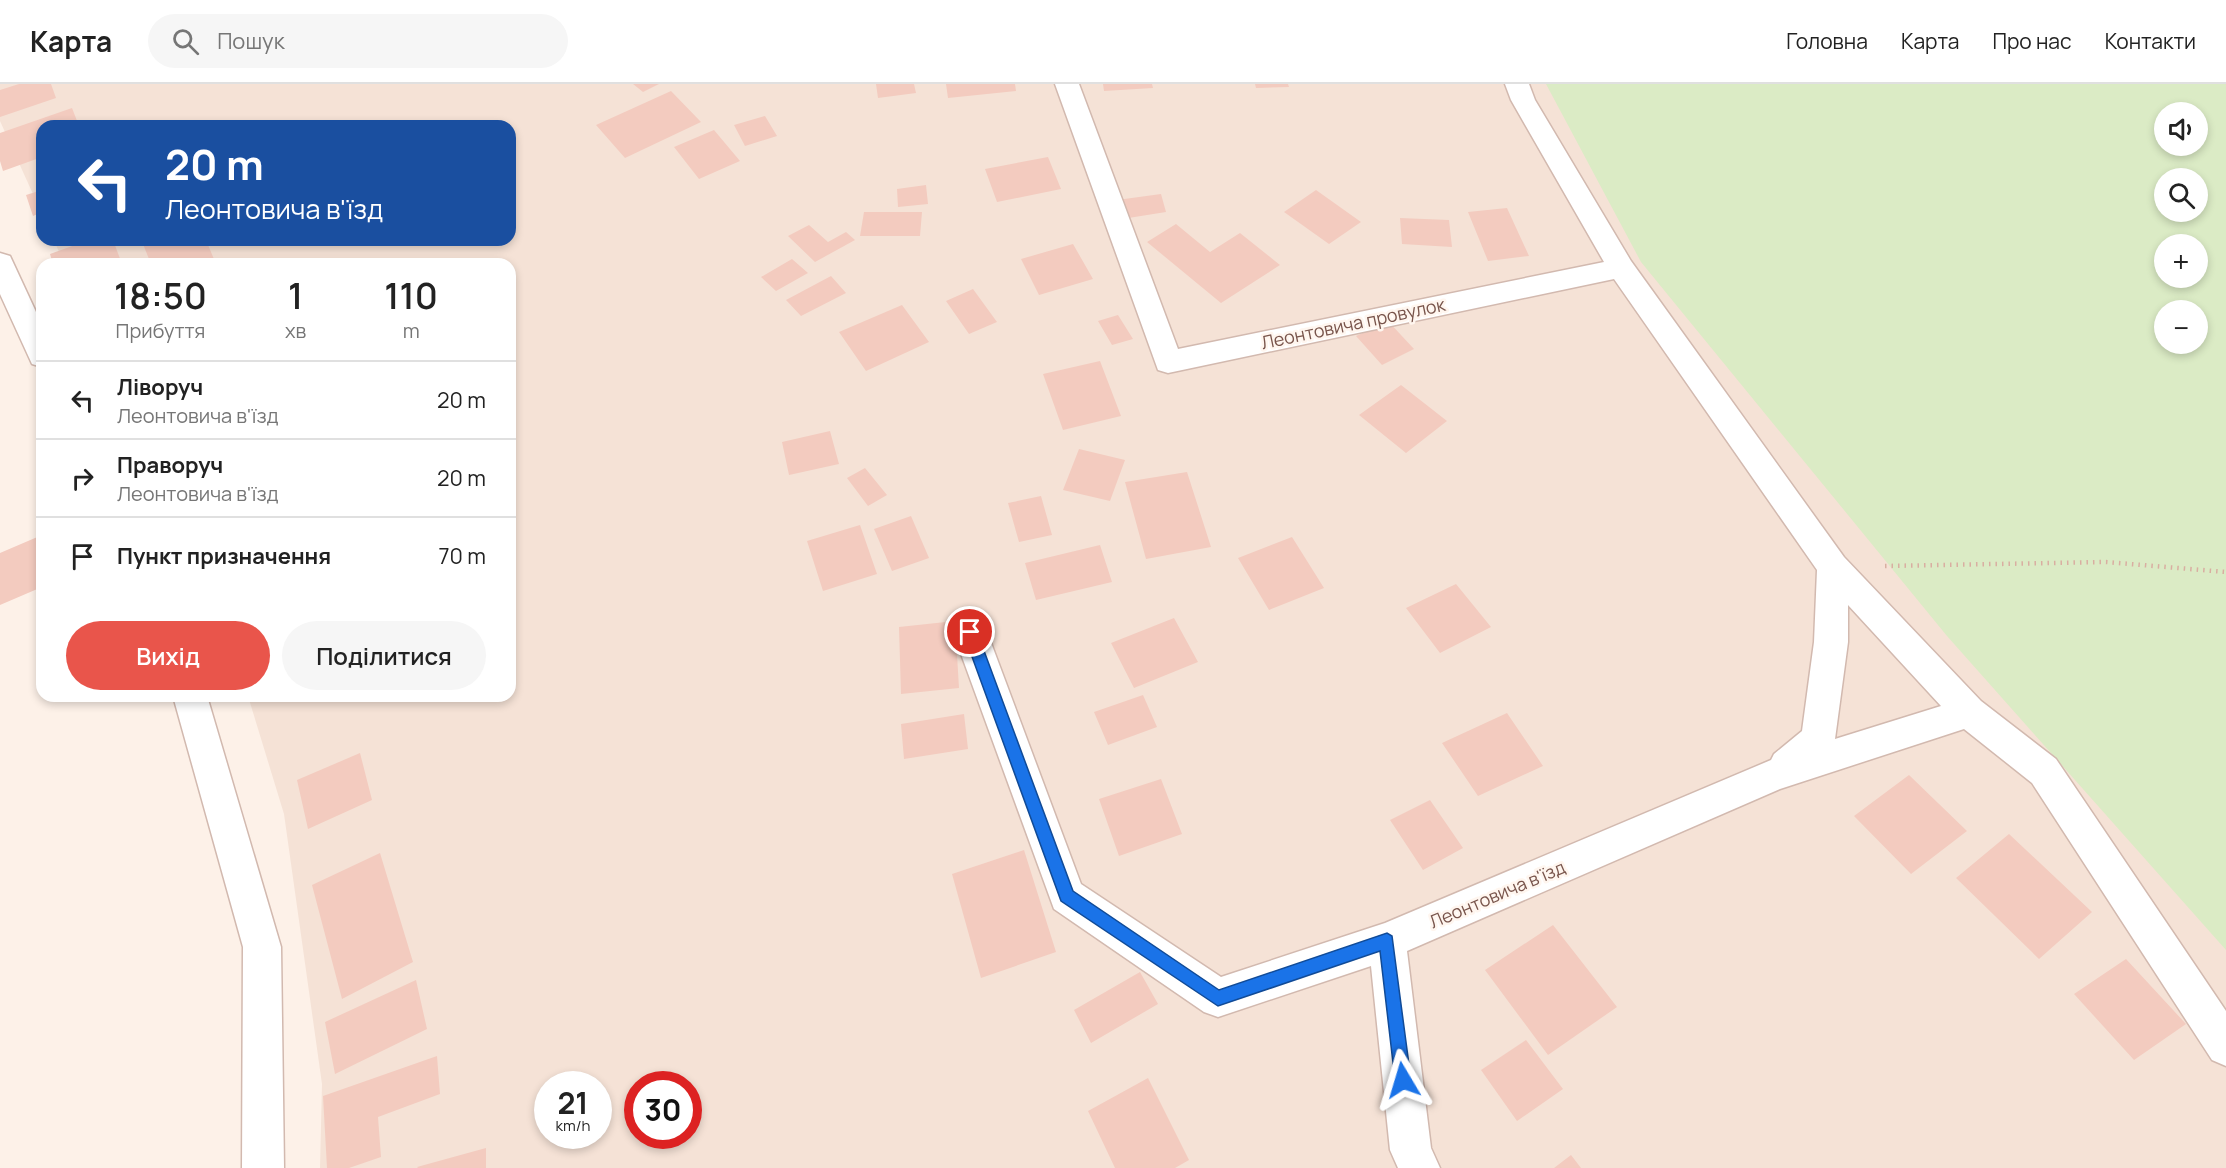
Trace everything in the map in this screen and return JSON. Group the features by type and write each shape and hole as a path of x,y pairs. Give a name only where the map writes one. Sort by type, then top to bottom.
{"street":[{"name":"Леонтовича провулок","path":"1067,84 1168,362 1621,268"},
{"path":"1517,84 1523,100 1621,268 1833,567 1970,712 2044,771 2226,1046"},
{"path":"0,263 36,343"},
{"path":"1774,775 1818,739 1832,642 1833,567"},
{"name":"Леонтовича в'їзд","path":"970,632 1067,896 1218,998 1387,941 1774,775"},
{"path":"192,702 262,947 263,1168"},
{"path":"1774,775 1970,712"},
{"path":"1387,941 1412,1150 1419,1168"}],"path":[{"path":"1833,567 2106,562 2226,572"}],"shaded area":[{"path":"0,84 2226,84 2226,1168 320,1168 322,1084 284,814 250,702 516,702 516,258 62,258 56,246 516,246 516,120 36,120 36,201 0,121"}],"green space":[{"path":"1546,84 2226,84 2226,950 1947,636 1641,262"}],"building":[{"path":"19,84 51,84 56,98 0,117 0,90"},
{"path":"633,84 659,84 643,92"},
{"path":"876,84 914,84 916,93 878,98"},
{"path":"946,84 1015,84 1016,91 948,98"},
{"path":"1103,84 1152,84 1153,88 1104,91"},
{"path":"1255,84 1288,84 1289,87 1256,88"},
{"path":"671,91 701,122 625,158 596,125"},
{"path":"72,108 77,120 37,120"},
{"path":"765,116 777,136 745,146 734,125"},
{"path":"36,120 36,159 3,171 0,161 0,133"},
{"path":"714,130 740,161 699,179 674,147"},
{"path":"1048,157 1061,189 997,202 985,169"},
{"path":"926,185 928,204 898,207 897,189"},
{"path":"1316,190 1361,222 1329,244 1284,212"},
{"path":"36,192 36,215 33,216 26,195"},
{"path":"1161,194 1166,212 1122,219 1117,200"},
{"path":"1507,208 1529,256 1488,261 1468,212"},
{"path":"864,212 922,212 920,236 860,236"},
{"path":"1400,218 1449,220 1452,247 1402,244"},
{"path":"1176,224 1210,252 1240,233 1280,265 1221,303 1147,242"},
{"path":"809,225 828,242 846,232 855,240 815,262 788,236"},
{"path":"1073,244 1093,279 1039,295 1021,259"},
{"path":"72,246 115,246 120,258 51,258 50,254"},
{"path":"144,246 208,246 214,258 149,258"},
{"path":"792,259 808,273 776,291 761,277"},
{"path":"831,276 846,293 801,316 786,300"},
{"path":"973,289 997,322 969,334 946,301"},
{"path":"902,305 929,342 866,371 839,332"},
{"path":"1118,315 1133,339 1112,345 1098,321"},
{"path":"1388,321 1414,349 1382,365 1356,336"},
{"path":"1100,361 1121,416 1063,430 1043,374"},
{"path":"1401,385 1447,421 1406,453 1359,415"},
{"path":"830,431 839,464 789,475 782,442"},
{"path":"1079,449 1125,460 1110,501 1063,490"},
{"path":"865,468 887,495 868,506 847,478"},
{"path":"1187,472 1211,547 1146,559 1125,482"},
{"path":"1041,496 1052,535 1019,542 1008,503"},
{"path":"911,516 929,558 892,571 874,529"},
{"path":"860,525 877,574 823,591 807,541"},
{"path":"1292,537 1324,588 1269,610 1238,558"},
{"path":"36,538 36,590 0,605 0,553"},
{"path":"1100,545 1112,582 1036,600 1025,563"},
{"path":"1456,584 1491,627 1440,653 1406,608"},
{"path":"1174,618 1198,662 1134,688 1111,643"},
{"path":"955,621 959,688 901,694 899,627"},
{"path":"1143,695 1157,727 1108,745 1094,712"},
{"path":"1507,713 1543,766 1478,796 1442,743"},
{"path":"964,714 968,749 904,759 901,724"},
{"path":"360,753 372,800 308,829 297,780"},
{"path":"1909,775 1967,831 1911,874 1854,816"},
{"path":"1161,779 1182,834 1119,856 1099,799"},
{"path":"1430,800 1463,848 1423,870 1390,820"},
{"path":"2009,834 2092,912 2039,959 1956,878"},
{"path":"1024,850 1056,952 981,978 952,874"},
{"path":"380,853 413,962 342,999 312,885"},
{"path":"1553,925 1617,1007 1548,1055 1485,970"},
{"path":"2126,959 2186,1024 2134,1060 2074,994"},
{"path":"1140,972 1158,1004 1091,1043 1074,1010"},
{"path":"416,980 427,1029 335,1074 325,1022"},
{"path":"1526,1040 1563,1089 1517,1121 1481,1070"},
{"path":"437,1056 440,1094 378,1117 381,1157 349,1168 327,1168 323,1096"},
{"path":"1148,1078 1189,1160 1175,1168 1115,1168 1088,1111"},
{"path":"486,1148 486,1168 417,1167"},
{"path":"1571,1155 1581,1168 1554,1168"}],"route":[{"path":"970,632 1067,896 1218,998 1387,941 1403,1080"}]}
